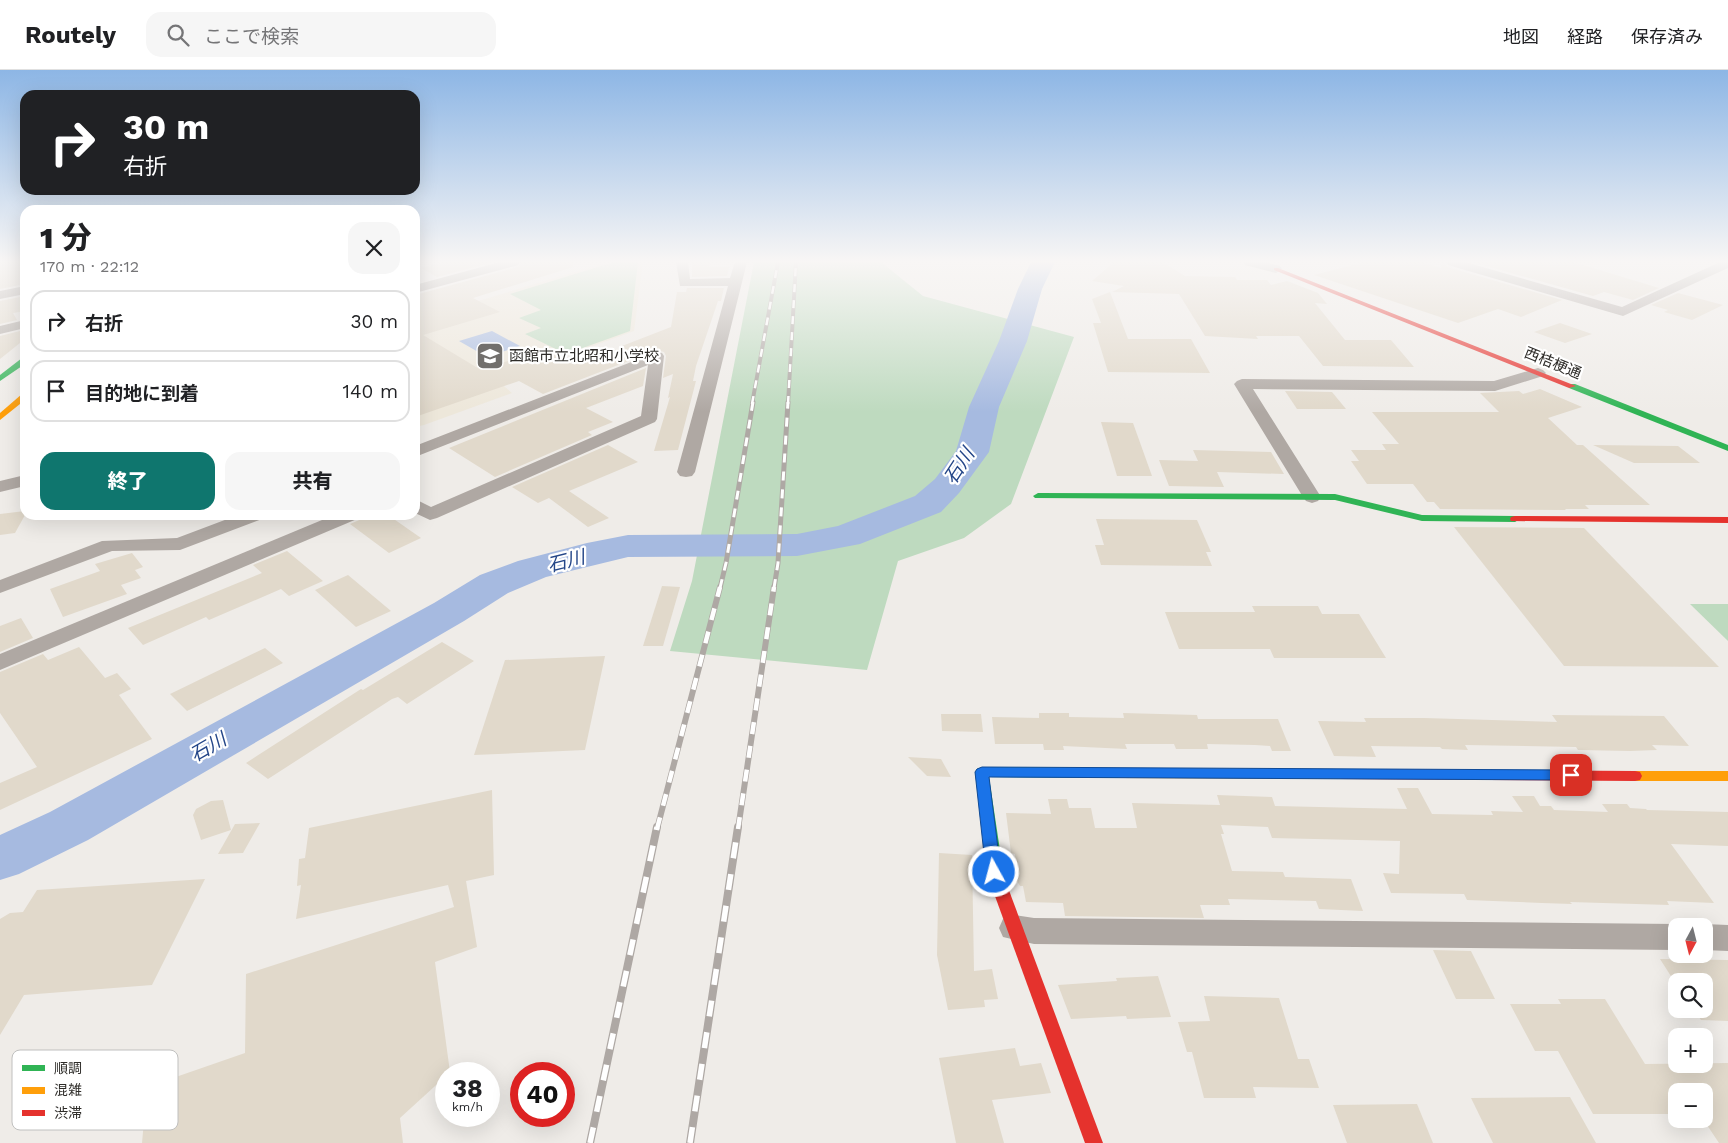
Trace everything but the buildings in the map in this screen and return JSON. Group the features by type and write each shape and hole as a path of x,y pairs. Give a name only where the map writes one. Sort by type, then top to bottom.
{"main road":[{"name":"西桔梗通","path":"1385,312 1728,448"},
{"path":"0,378 20,364"},
{"path":"0,417 20,400"},
{"path":"1038,496 1312,496 1335,497 1422,518 1728,520"},
{"path":"1094,1143 994,872 982,772 1728,776"}],"street":[{"path":"686,472 728,312"},
{"path":"0,330 20,325"},
{"path":"420,450 657,356 649,419 430,514 420,507"},
{"path":"1312,496 1242,384 1495,386 1538,373"},
{"path":"0,487 20,481"},
{"path":"0,587 109,545 180,544 242,520"},
{"path":"0,663 338,520"},
{"path":"1014,928 1034,931 1668,937"},
{"path":"1713,937 1728,938"}],"shaded area":[{"name":"函館市立北昭和小学校","path":"441,312 636,312 634,331 498,381 512,393 420,426 420,318"}],"green space":[{"path":"535,312 632,312 630,331 566,354 525,334 541,328 519,318"},
{"path":"744,312 982,312 1074,337 1011,504 964,538 898,561 867,670 670,651 692,581"},
{"path":"1690,604 1728,604 1728,641"}],"water":[{"path":"492,331 520,346 487,357 459,341"}],"waterway":[{"name":"石川","path":"0,859 69,826 449,612 494,584 532,569 628,546 797,545 847,536 928,504 947,486 972,452 984,407 1013,341 1022,312"}],"railway":[{"path":"752,404 769,312"},
{"path":"788,404 793,312"},
{"path":"720,588 726,563 753,402"},
{"path":"774,588 778,563 788,402"},
{"path":"657,829 720,587"},
{"path":"738,829 774,587"},
{"path":"590,1143 657,827"},
{"path":"690,1143 738,827"}],"traffic: fast":[{"path":"0,379 20,364"},
{"path":"1572,386 1728,448"},
{"path":"1038,496 1335,497 1422,518 1515,519"},
{"path":"996,877 982,772 1120,773"}],"traffic: slow":[{"path":"0,417 20,400"},
{"path":"1120,773 1343,774"},
{"path":"1635,776 1728,776"}],"traffic: jam":[{"path":"1385,312 1572,386"},
{"path":"1515,519 1728,520"},
{"path":"1343,774 1635,776"},
{"path":"996,877 1094,1143"}],"place":[{"name":"函館市立北昭和小学校","path":"490,356"}],"route":[{"path":"994,872 982,772 1571,775"}]}
